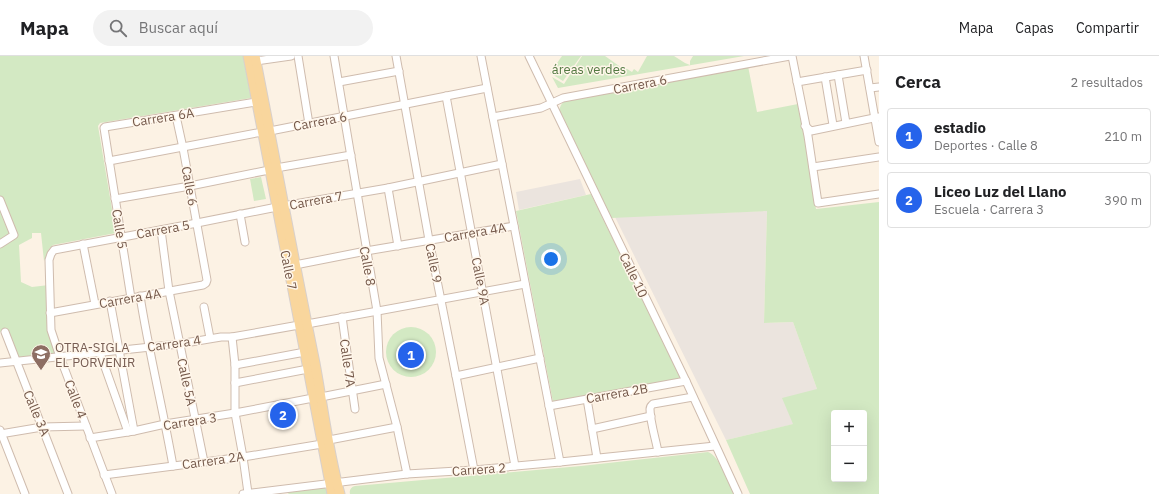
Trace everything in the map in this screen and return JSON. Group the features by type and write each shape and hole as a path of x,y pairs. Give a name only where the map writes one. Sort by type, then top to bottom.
{"main road":[{"name":"Calle 7","path":"253,58 256,102 266,131"},
{"name":"Calle 7","path":"253,58 333,483"},
{"name":"Calle 7","path":"280,206 295,265 303,324 304,352 317,398"},
{"path":"332,494 333,483"},
{"path":"333,483 340,494"}],"street":[{"path":"253,58 291,56"},
{"path":"298,56 308,124"},
{"name":"Calle 8","path":"334,56 377,311 379,358 397,427 407,474"},
{"name":"Calle 9","path":"396,56 429,240 474,470"},
{"path":"481,56 560,462"},
{"name":"Calle 10","path":"529,56 686,381 738,494"},
{"path":"791,56 813,167 818,203 879,194"},
{"name":"Carrera 6","path":"493,117 541,108 563,98 791,56"},
{"path":"864,56 877,118 879,142"},
{"path":"796,82 867,70"},
{"path":"339,82 399,72"},
{"path":"838,75 846,123"},
{"path":"825,77 833,125"},
{"path":"870,88 879,87"},
{"name":"Carrera 6","path":"109,161 345,117 487,88"},
{"name":"Calle 9A","path":"446,96 515,466"},
{"name":"Carrera 6A","path":"109,161 104,132 105,127 256,102"},
{"name":"Calle 6","path":"176,116 207,280"},
{"path":"805,126 811,130 877,118"},
{"path":"115,199 351,155"},
{"path":"813,167 879,157"},
{"name":"Calle 5","path":"109,161 131,298"},
{"path":"356,193 419,182 502,164"},
{"path":"388,188 398,246"},
{"name":"Carrera 7","path":"280,206 356,193"},
{"path":"0,200 14,235 0,244"},
{"name":"Carrera 5","path":"51,254 54,250 280,206"},
{"path":"240,214 245,242"},
{"name":"Carrera 4A","path":"295,265 366,251 514,226"},
{"name":"Calle 5A","path":"161,230 169,291 204,462"},
{"path":"83,244 95,304"},
{"name":"Calle 4","path":"51,254 49,260 51,330 112,494"},
{"name":"Carrera 4A","path":"50,313 203,285 207,280"},
{"name":"Carrera 4","path":"0,363 16,360 60,357 179,344 210,338 232,337 525,284"},
{"path":"140,296 148,347 173,466"},
{"path":"110,301 131,432"},
{"path":"204,307 210,338"},
{"name":"Calle 7A","path":"342,317 355,409"},
{"name":"Calle 3A","path":"5,332 42,427 47,436 68,494"},
{"path":"232,337 235,365 235,413 243,457 246,494"},
{"path":"235,365 304,352"},
{"path":"100,353 131,432"},
{"path":"456,376 540,358"},
{"path":"235,383 308,369"},
{"name":"Carrera 2B","path":"549,406 686,381"},
{"name":"Carrera 3","path":"90,438 131,432 165,424 235,413 386,384"},
{"path":"658,452 650,408 653,404 693,397"},
{"path":"587,399 597,458"},
{"path":"592,429 651,416"},
{"path":"25,494 0,432 42,427 86,426"},
{"name":"Carrera 2A","path":"104,475 243,457 397,427"},
{"name":"Carrera 2","path":"246,494 287,491 333,483 407,474 474,470 715,446"},
{"path":"328,494 333,483"}],"shaded area":[{"path":"580,179 586,195 519,210 516,192"},
{"path":"767,211 764,323 793,322 817,389 794,424 726,440 615,217"}],"green space":[{"path":"0,56 243,56 251,98 100,123 98,126 116,233 53,245 49,249 44,261 41,233 32,233 32,238 19,245 21,282 32,287 49,285 47,323 56,354 18,358 7,330 0,332"},
{"path":"562,56 581,56 563,81 550,73"},
{"name":"áreas verdes","path":"582,56 605,56 622,68 624,67 632,72 634,69 638,72 647,56 674,56 690,65 690,61 693,56 744,56 558,88 552,77 564,84"},
{"path":"748,66 757,112 798,104 805,136 816,209 879,202 879,494 750,494 726,440 793,424 782,398 817,389 793,322 764,323 767,211 611,218 559,110 564,101"},
{"path":"261,177 266,199 254,201 250,179"},
{"path":"591,194 681,379 553,402 516,211"},
{"path":"411,327 420,329 429,334 434,343 436,352 434,361 429,370 420,375 411,377 402,375 393,370 388,361 386,352 388,343 393,334 402,329"},
{"path":"708,452 720,464 734,494 350,494 352,487 355,486 581,466"},
{"path":"328,486 330,494 288,494 290,491"}],"place":[{"name":"estadio","path":"411,355"},
{"name":"OTRA-SIGLA EL PORVENIR","path":"41,371"},
{"name":"Liceo Luz del Llano","path":"283,415"}]}
